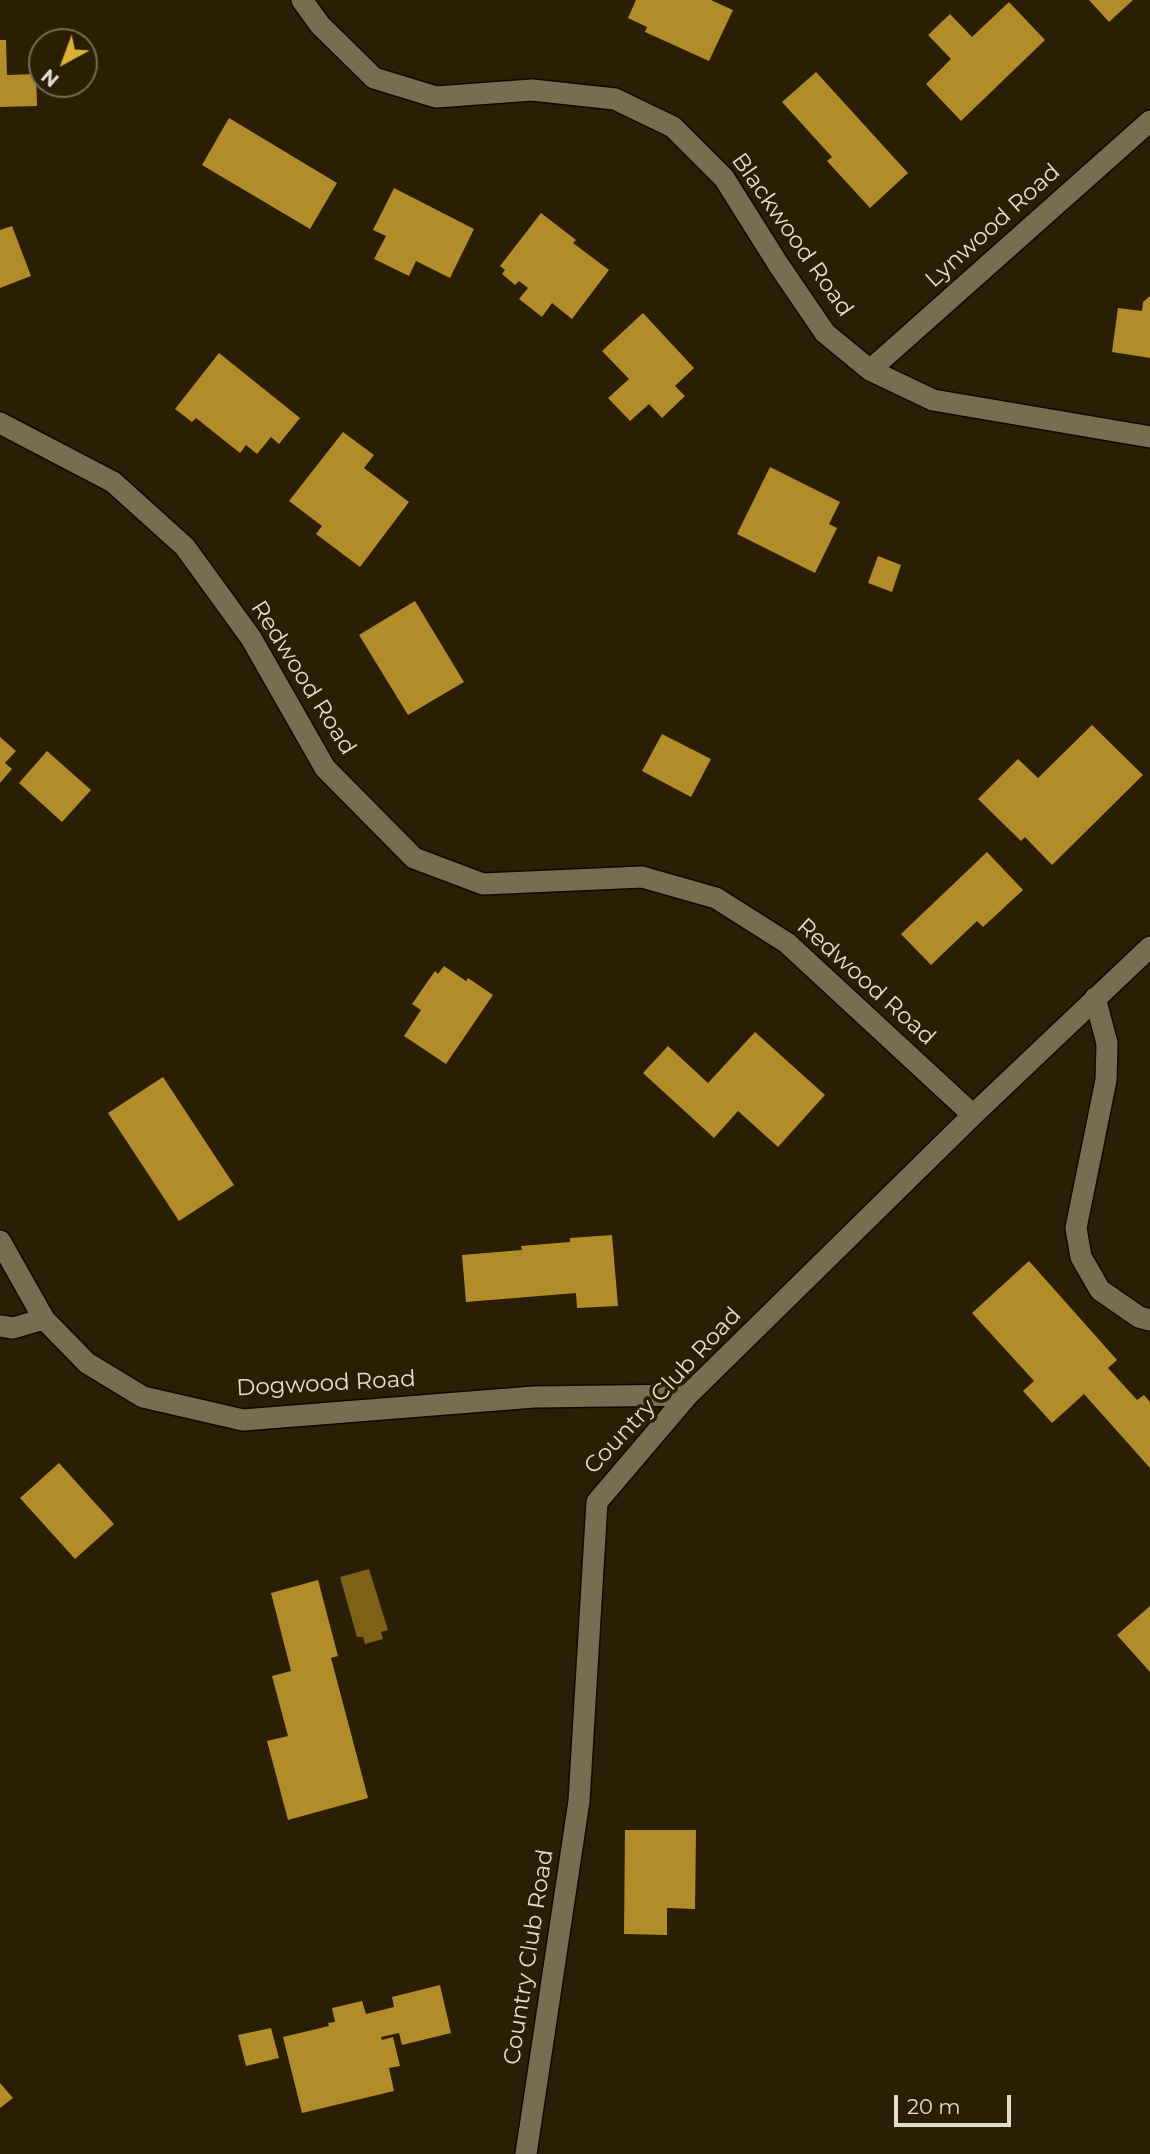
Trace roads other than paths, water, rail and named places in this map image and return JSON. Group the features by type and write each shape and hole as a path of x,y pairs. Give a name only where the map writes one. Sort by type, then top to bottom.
{"street":[{"name":"Blackwood Road","path":"302,0 320,25 374,78 436,97 532,90 615,99 673,127 724,178 825,333 870,370 933,400 1150,437"},
{"name":"Lynwood Road","path":"870,370 1150,121"},
{"name":"Redwood Road","path":"0,423 113,482 185,547 251,638 325,768 414,858 483,884 642,877 716,898 787,943 973,1115"},
{"name":"Country Club Road","path":"526,2154 579,1801 597,1502 688,1395 973,1115 1150,947"},
{"path":"1096,999 1107,1043 1106,1080 1076,1228 1079,1247 1081,1257 1100,1290 1139,1317 1150,1320"},
{"name":"Dogwood Road","path":"0,1241 44,1319 87,1363 143,1397 243,1420 534,1397 688,1395"},
{"path":"0,1326 13,1328 44,1319"}]}
